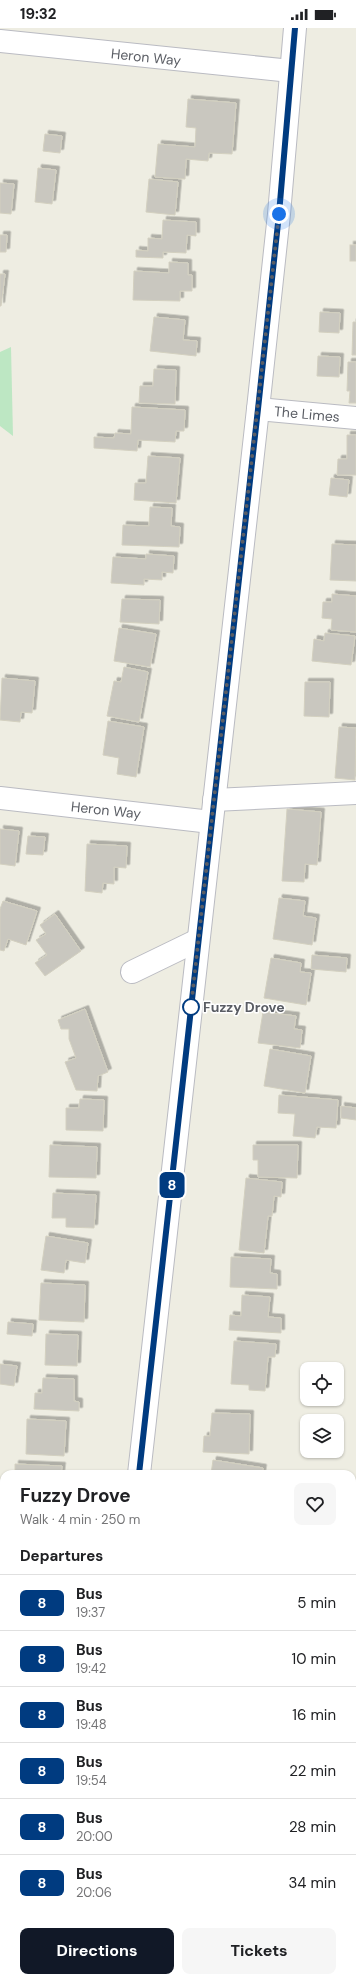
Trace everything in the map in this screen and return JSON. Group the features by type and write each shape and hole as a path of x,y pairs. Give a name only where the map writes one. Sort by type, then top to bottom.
{"street":[{"path":"138,1470 258,409 279,214 296,28"},
{"name":"Heron Way","path":"0,41 291,72"},
{"name":"The Limes","path":"258,409 356,418"},
{"path":"214,800 356,793"},
{"name":"Heron Way","path":"0,798 211,822"},
{"path":"132,972 198,940"}],"green space":[{"path":"11,347 13,436 0,426 0,352"}],"building":[{"path":"188,99 236,103 232,154 209,153 208,161 186,159 185,179 155,177 158,144 195,147 196,128 186,127"},
{"path":"45,134 62,136 60,153 43,151"},
{"path":"38,168 56,170 52,204 35,202"},
{"path":"149,179 178,182 175,215 146,212"},
{"path":"0,183 14,184 11,214 0,213"},
{"path":"163,220 196,222 196,236 187,235 186,253 163,252 163,258 136,257 136,250 148,251 148,238 162,239"},
{"path":"0,235 7,235 6,252 0,252"},
{"path":"350,245 356,245 356,261 350,261"},
{"path":"169,262 188,263 188,275 192,275 192,291 180,291 180,301 133,300 134,271 169,273"},
{"path":"0,274 5,274 1,306 0,306"},
{"path":"320,312 340,313 339,333 319,332"},
{"path":"154,317 185,320 183,340 197,341 196,356 150,351"},
{"path":"353,322 356,322 356,355 352,355"},
{"path":"318,356 340,357 339,377 317,376"},
{"path":"348,362 356,362 356,403 349,403 350,391 347,391"},
{"path":"154,369 176,370 175,404 139,403 140,386 153,386"},
{"path":"132,407 185,410 184,431 176,431 175,442 138,440 137,451 94,448 94,437 114,438 115,433 131,434"},
{"path":"347,435 356,435 356,475 337,475 338,459 347,459"},
{"path":"148,456 180,458 176,503 134,500 135,483 146,483"},
{"path":"331,478 349,480 347,497 329,495"},
{"path":"150,507 172,508 171,526 180,527 179,547 122,545 123,525 149,526"},
{"path":"332,544 356,545 356,581 330,580"},
{"path":"146,554 174,556 173,573 162,572 162,580 144,579 144,585 111,583 113,557 146,559"},
{"path":"332,594 356,596 356,632 331,630 332,619 322,618 323,602 332,602"},
{"path":"122,599 160,600 159,624 120,622"},
{"path":"119,628 156,634 150,667 114,661"},
{"path":"325,633 355,636 351,665 312,661 314,639 324,641"},
{"path":"124,667 148,672 139,722 107,716 114,681 121,682"},
{"path":"2,678 35,681 32,713 21,712 20,722 0,720"},
{"path":"305,682 330,682 329,717 304,716"},
{"path":"108,721 144,727 136,777 117,774 119,758 103,755"},
{"path":"339,727 356,728 355,780 335,778"},
{"path":"287,809 321,812 317,865 305,864 304,882 282,881"},
{"path":"0,829 19,831 15,866 0,864"},
{"path":"28,836 45,837 43,855 26,854"},
{"path":"87,844 127,846 126,868 114,867 114,884 103,883 102,893 85,891"},
{"path":"279,898 305,901 303,916 316,918 312,945 273,939"},
{"path":"3,901 37,911 26,945 8,939 4,951 0,950 0,909"},
{"path":"55,914 81,951 45,976 35,963 47,955 36,940 46,934 40,925"},
{"path":"312,955 347,958 346,972 311,969"},
{"path":"271,958 301,963 300,972 311,973 306,1005 264,998"},
{"path":"85,1009 108,1072 98,1076 97,1091 76,1090 65,1062 76,1058 69,1039 69,1029 61,1029 58,1020"},
{"path":"263,1012 296,1016 294,1029 302,1030 300,1048 258,1043"},
{"path":"270,1049 311,1056 305,1093 264,1086"},
{"path":"279,1095 338,1100 336,1128 317,1127 315,1138 293,1136 295,1114 278,1113"},
{"path":"80,1099 104,1100 103,1131 66,1130 66,1108 79,1108"},
{"path":"341,1106 356,1108 356,1120 341,1118"},
{"path":"50,1145 97,1147 96,1178 49,1177"},
{"path":"253,1145 298,1145 297,1178 258,1177 258,1160 253,1160"},
{"path":"246,1178 282,1182 281,1197 274,1196 272,1216 268,1216 264,1253 239,1250"},
{"path":"53,1193 96,1195 94,1228 66,1227 66,1218 52,1218"},
{"path":"46,1236 88,1243 85,1263 66,1260 64,1273 41,1270"},
{"path":"231,1257 271,1259 270,1273 277,1274 277,1289 230,1287"},
{"path":"41,1283 85,1285 84,1322 39,1320"},
{"path":"242,1295 270,1297 268,1317 281,1318 281,1333 229,1330 230,1315 241,1316"},
{"path":"8,1322 33,1324 32,1336 7,1334"},
{"path":"46,1334 78,1335 77,1366 45,1365"},
{"path":"234,1341 276,1344 275,1357 268,1357 265,1391 249,1390 249,1385 231,1384"},
{"path":"0,1364 17,1366 14,1386 0,1384"},
{"path":"43,1378 74,1379 74,1401 79,1402 79,1411 34,1409 35,1393 42,1393"},
{"path":"212,1413 250,1414 249,1454 203,1452 204,1436 210,1436"},
{"path":"27,1419 66,1421 64,1456 26,1454"},
{"path":"213,1460 263,1468 263,1470 212,1470"},
{"path":"15,1464 62,1466 62,1470 15,1470"}],"bus line":[{"name":"8","path":"139,1470 258,409 279,214 283,151 295,28"}],"place":[{"name":"Fuzzy Drove","path":"191,1007"}],"route":[{"path":"191,1007 279,214"}]}
